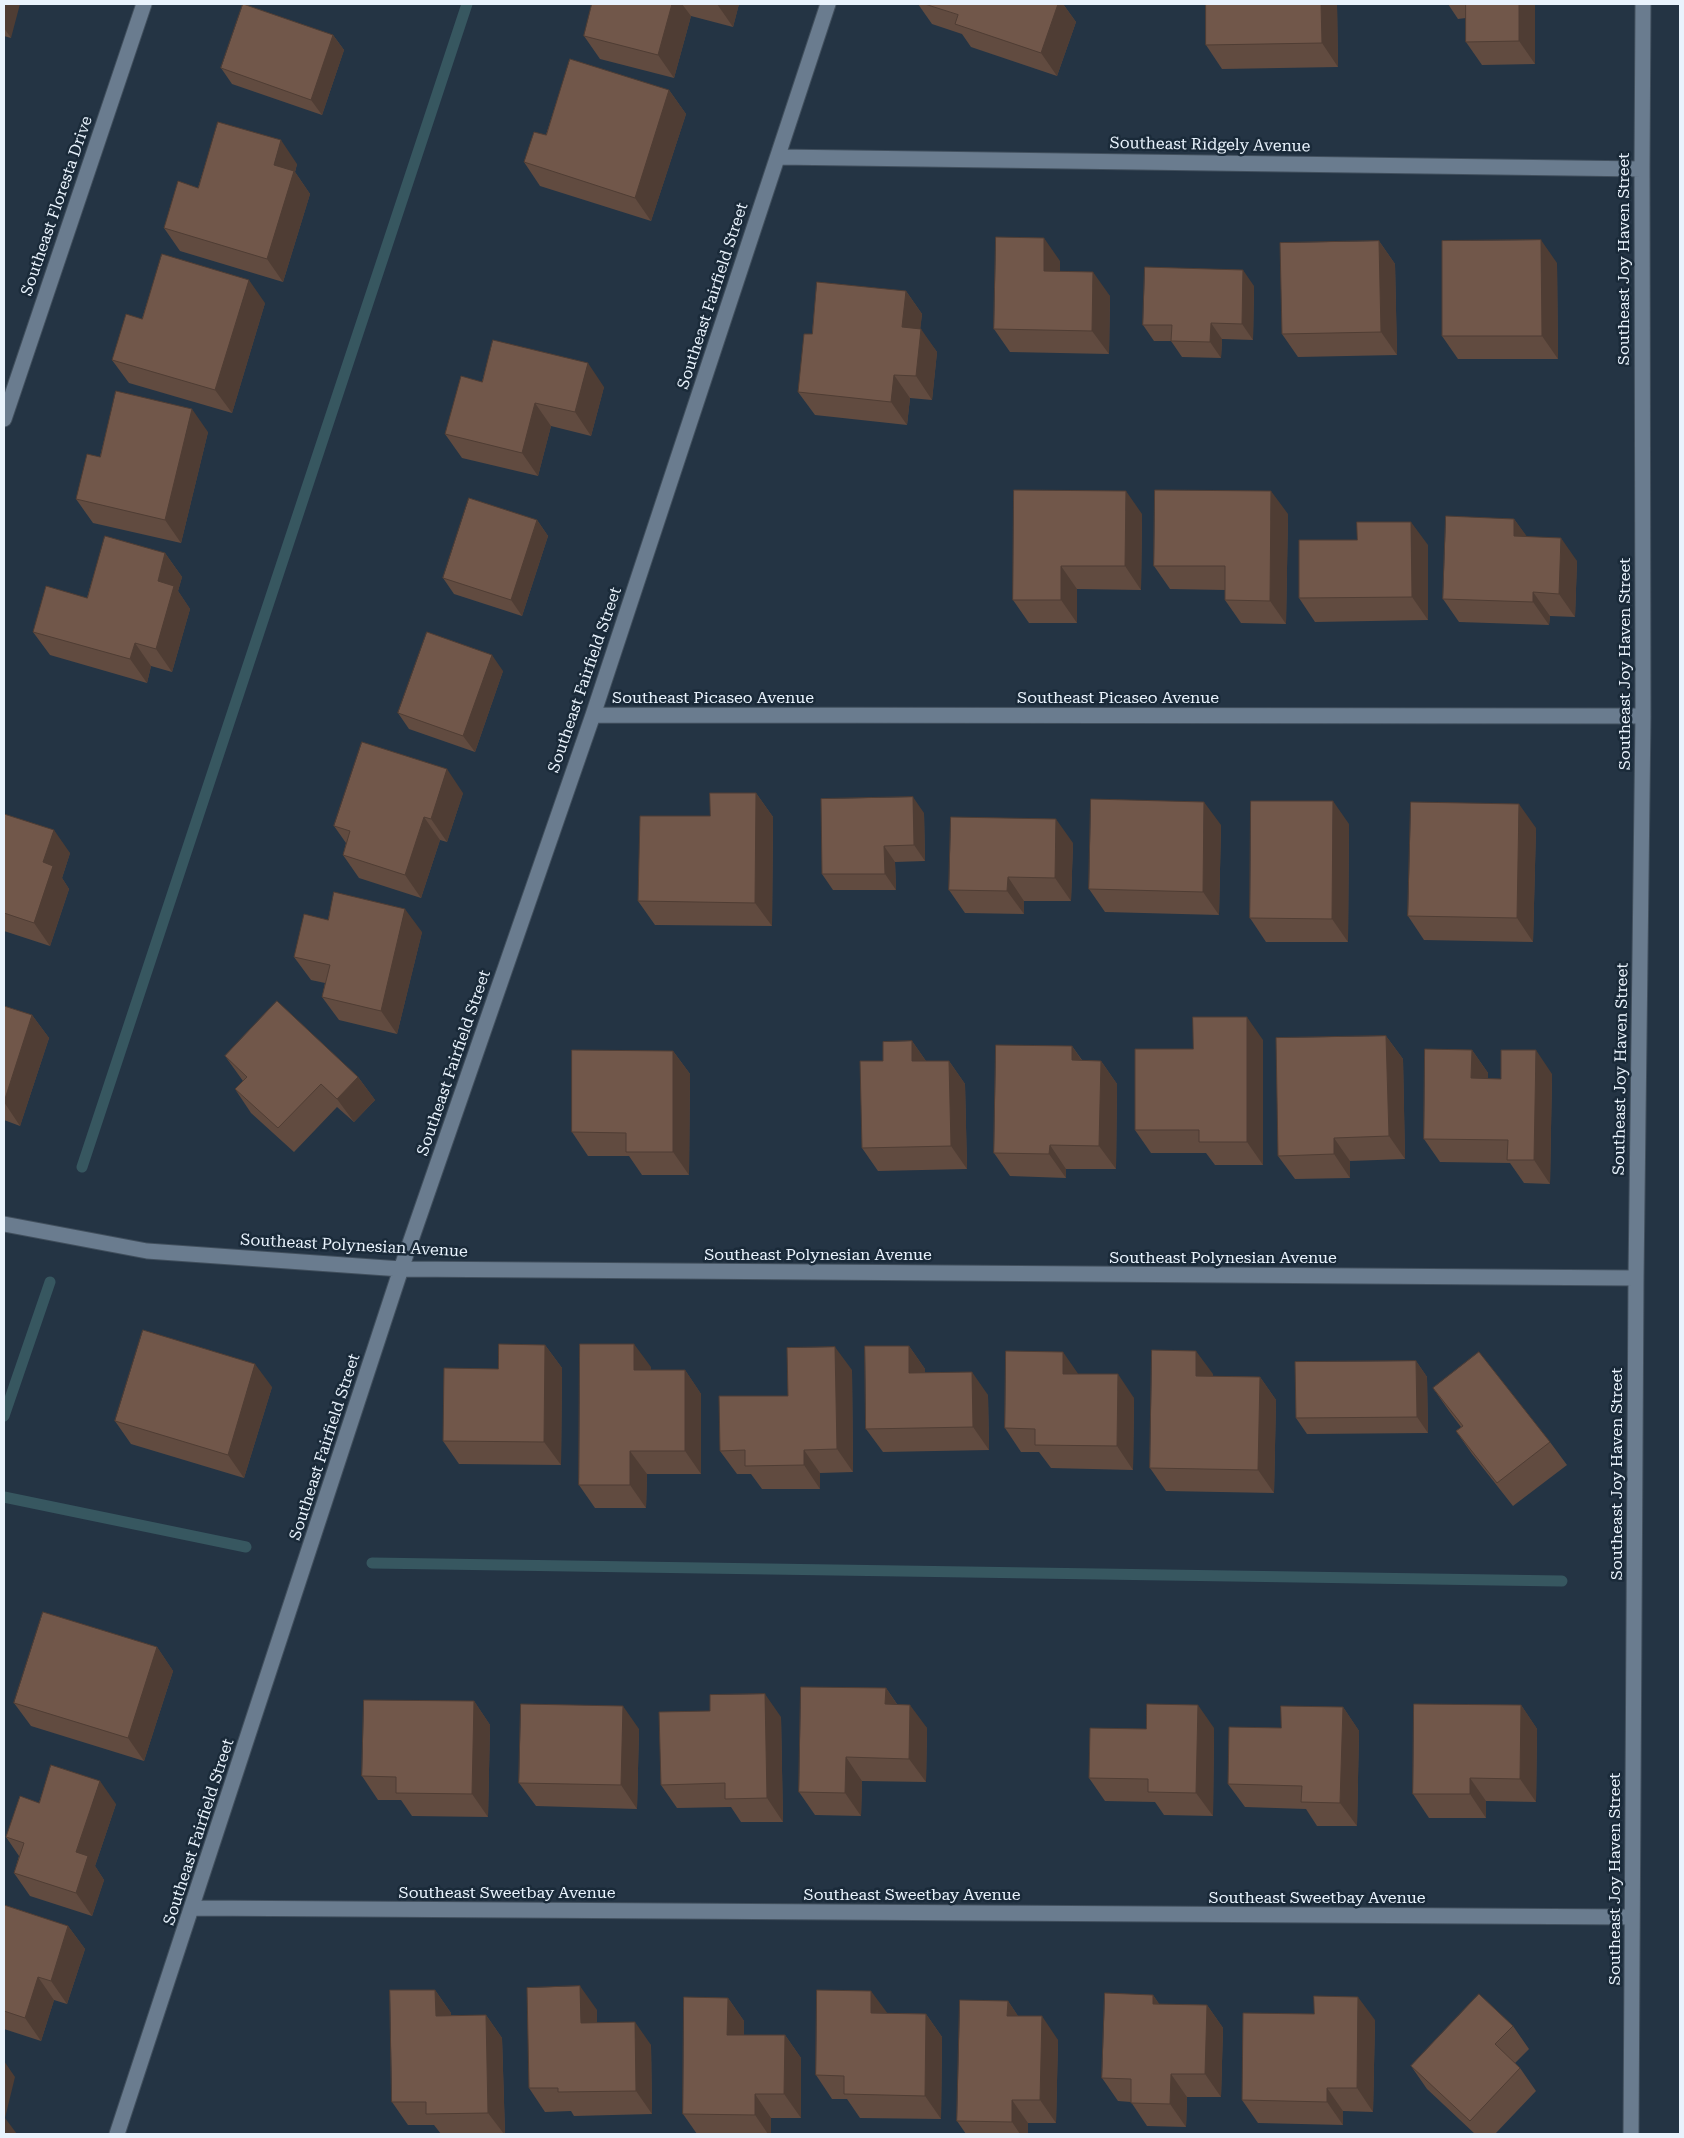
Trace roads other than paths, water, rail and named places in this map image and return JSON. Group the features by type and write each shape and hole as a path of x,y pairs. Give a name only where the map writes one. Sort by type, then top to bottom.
{"street":[{"name":"Southeast Floresta Drive","path":"4,420 144,4"},
{"name":"Southeast Fairfield Street","path":"117,2134 401,1269 592,715 828,4"},
{"name":"Southeast Joy Haven Street","path":"1631,2134 1636,1278 1643,716 1643,4"},
{"name":"Southeast Ridgely Avenue","path":"778,157 1642,169"},
{"name":"Southeast Picaseo Avenue","path":"592,715 1643,716"},
{"name":"Southeast Polynesian Avenue","path":"4,1224 147,1251 401,1269 1636,1278"},
{"name":"Southeast Sweetbay Avenue","path":"192,1908 1632,1917"}],"waterway":[{"path":"82,1167 467,4"},
{"path":"4,1416 50,1282"},
{"path":"4,1497 246,1547"},
{"path":"372,1563 1562,1581"}]}
